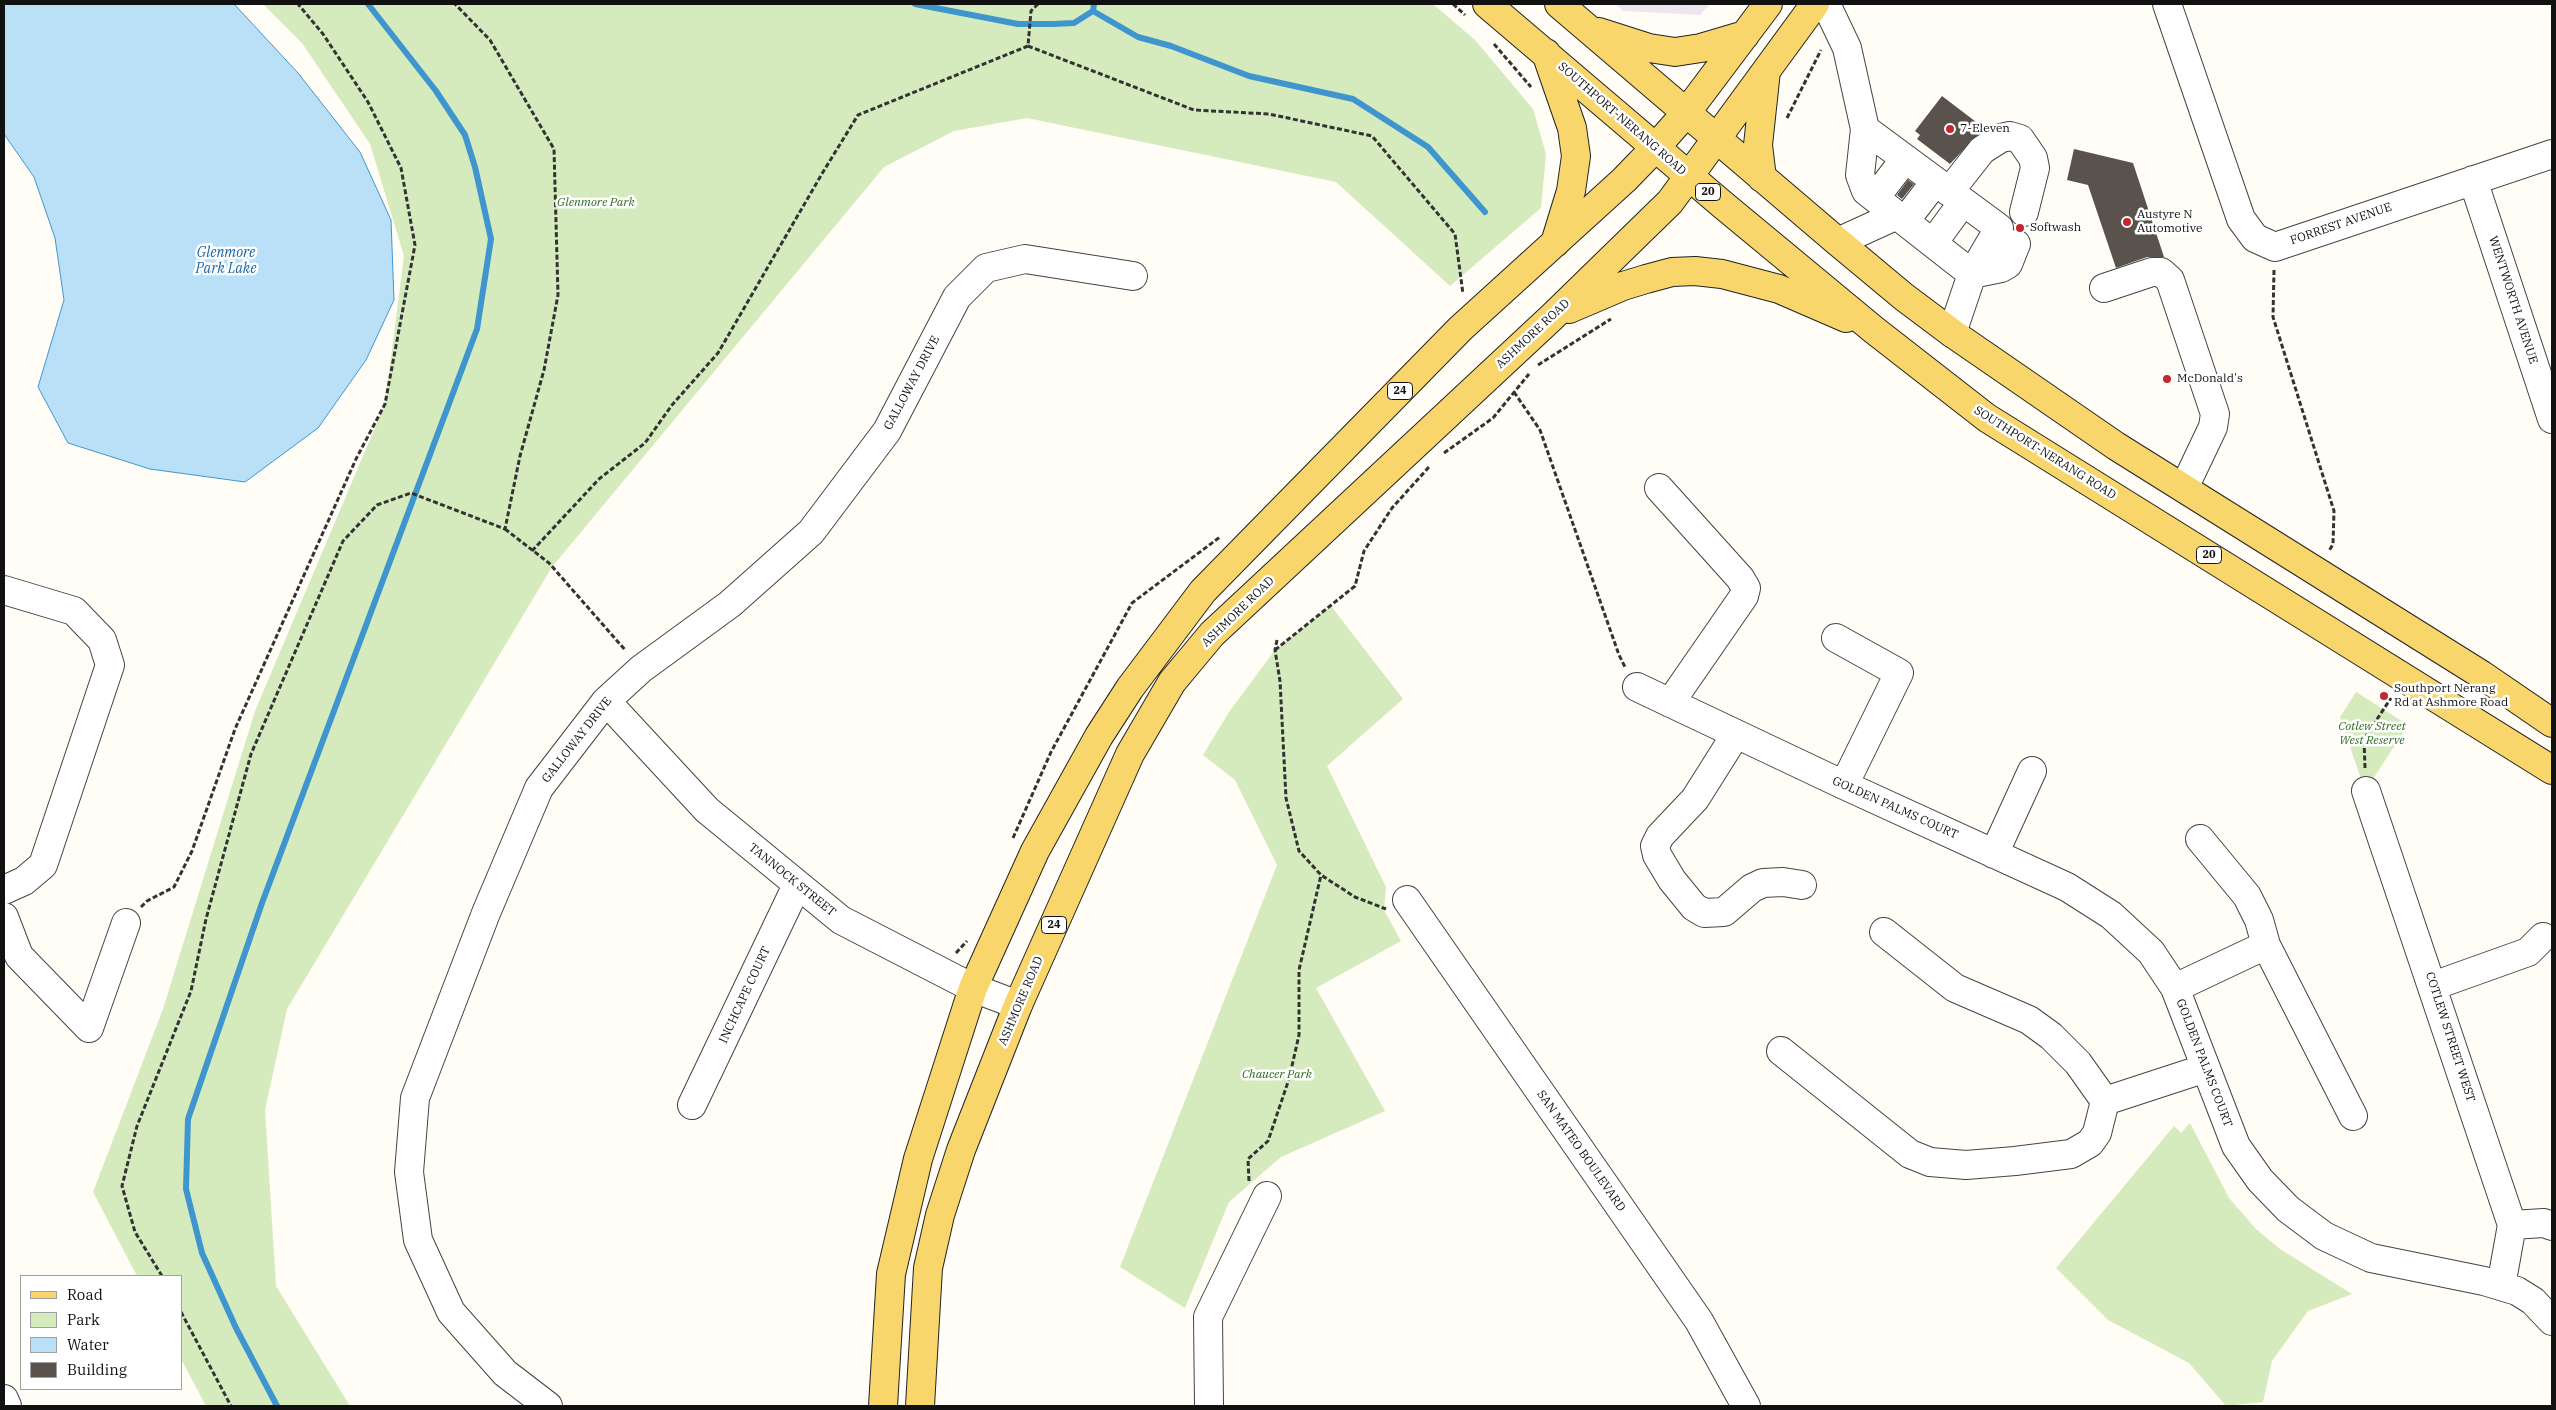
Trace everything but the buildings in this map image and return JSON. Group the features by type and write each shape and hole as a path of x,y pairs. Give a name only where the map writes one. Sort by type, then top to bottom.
{"main road":[{"name":"SOUTHPORT-NERANG ROAD","path":"1487,4 1689,177 1874,330 1987,418 2552,770"},
{"path":"1559,4 1838,242 1904,297 1952,333 2035,392 2317,574 2482,675 2552,723"},
{"path":"1686,113 1768,4"},
{"name":"ASHMORE ROAD","path":"920,1406 928,1268 940,1215 960,1150 1018,1005 1130,754 1172,682 1212,634 1552,317 1670,202 1815,4"},
{"path":"1586,28 1649,48 1675,52 1701,48 1745,35"},
{"path":"1545,52 1572,128 1576,156 1571,191 1554,244"},
{"path":"1762,178 1758,145 1766,70"},
{"name":"24","path":"883,1406 891,1274 918,1159 973,988 1035,850 1099,736 1130,688 1203,591 1461,328 1624,180 1686,113"},
{"path":"1552,317 1623,286 1672,272 1695,271 1722,274 1779,290 1874,330"}],"street":[{"name":"FORREST AVENUE","path":"2167,4 2241,219 2255,238 2275,247 2552,154"},
{"path":"1832,15 1847,48 1865,129 1860,175 1866,191 1972,274 2001,268 2008,264 2016,244"},
{"path":"1865,129 1999,228 1972,274 1952,333"},
{"path":"1932,243 1949,192 1982,150 2001,138 2010,136 2020,140 2033,158 2035,168 2024,212"},
{"path":"1875,198 1905,159"},
{"name":"WENTWORTH AVENUE","path":"2473,180 2552,419"},
{"path":"1838,242 1901,218 1949,192"},
{"name":"GALLOWAY DRIVE","path":"548,1406 505,1373 451,1312 418,1240 409,1172 415,1098 486,913 539,788 606,701 641,669 730,604 811,532 887,431 957,297 986,268 1025,259 1132,276"},
{"path":"2104,288 2152,272 2161,272 2170,280 2215,414 2213,427 2184,488"},
{"path":"1659,488 1740,578 1746,588 1744,596 1670,703"},
{"path":"4,590 74,611 102,640 110,665 42,865 24,881 4,890"},
{"path":"1836,638 1899,673 1844,786"},
{"name":"GOLDEN PALMS COURT","path":"1637,687 1844,786 2067,887 2111,915 2151,952 2175,988 2185,1009 2236,1146 2271,1194 2303,1222 2336,1243 2371,1258 2501,1286 2533,1301 2552,1321"},
{"name":"TANNOCK STREET","path":"606,701 707,810 841,920 973,988 1018,1005"},
{"path":"1736,734 1694,799 1660,836 1655,846 1657,855 1683,894 1694,907 1704,913 1724,912 1752,888 1763,883 1784,882 1802,885"},
{"path":"1994,854 2032,771"},
{"name":"COTLEW STREET WEST","path":"2366,791 2434,986 2512,1225 2501,1286"},
{"path":"2200,839 2247,896 2259,920 2266,945 2353,1116"},
{"name":"INCHCAPE COURT","path":"692,1105 797,884"},
{"name":"SAN MATEO BOULEVARD","path":"1407,900 1699,1322 1746,1406"},
{"path":"4,918 19,956 89,1028 126,923"},
{"path":"1781,1051 1910,1154 1940,1164 1986,1164 2071,1154 2090,1143 2097,1133 2105,1101 2078,1063 2051,1036 2029,1020 1955,988 1884,932"},
{"path":"2434,986 2528,952 2543,937"},
{"path":"2175,988 2266,945"},
{"path":"2105,1101 2206,1068"},
{"path":"1209,1406 1208,1317 1267,1196"},
{"path":"2512,1225 2544,1223 2552,1226"},
{"path":"4,1399 7,1406"}],"path":[{"path":"126,923 147,901 174,887 192,851 235,729 356,459 385,404 415,245 401,168 368,102 323,34 298,4"},
{"path":"455,4 490,40 554,149 558,294 544,370 520,456 505,529"},
{"path":"1028,46 1031,11 1038,4"},
{"path":"1786,120 1832,15"},
{"path":"532,551 599,479 645,443 672,405 718,353 822,172 858,115 1028,46 1194,110 1269,114 1372,136 1455,234 1464,300"},
{"path":"2275,247 2273,317 2334,511 2333,544 2317,574"},
{"path":"1437,458 1493,418 1534,368 1618,315"},
{"path":"1514,392 1540,430 1619,655 1637,687"},
{"path":"1276,650 1356,586 1364,551 1392,508 1431,465"},
{"path":"161,1275 135,1232 122,1186 135,1134 190,991 206,919 251,754 343,541 377,505 411,493 505,529 549,563 641,669"},
{"path":"1277,640 1276,650 1280,682 1286,798 1299,851 1321,875 1355,897 1384,910 1407,900"},
{"path":"2366,791 2364,739 2391,698"},
{"path":"1267,1196 1249,1185 1248,1159 1268,1141 1290,1079 1299,1036 1300,970 1321,875"},
{"path":"182,1314 231,1406"}],"shaded area":[{"path":"1615,4 1710,4 1700,15 1623,11"}],"green space":[{"name":"Glenmore Park","path":"263,4 1433,4 1475,40 1533,109 1546,154 1541,208 1450,286 1336,182 1027,118 954,131 884,167 552,567 287,1009 265,1110 276,1286 350,1406 206,1406 182,1361 182,1275 136,1275 93,1192 163,1009 255,711 385,404 404,256 370,144 302,43"},
{"name":"Chaucer Park","path":"1331,606 1403,699 1327,766 1386,887 1384,910 1401,941 1316,988 1385,1111 1281,1157 1229,1202 1185,1308 1120,1267 1277,865 1235,780 1203,755 1229,712 1275,650"},
{"name":"Cotlew Street West Reserve","path":"2356,692 2408,725 2371,782 2363,785 2340,717"},
{"path":"2190,1123 2229,1198 2256,1229 2280,1249 2352,1294 2308,1311 2272,1361 2263,1402 2226,1406 2189,1363 2108,1320 2056,1268 2174,1126 2181,1133"}],"water":[{"name":"Glenmore Park Lake","path":"4,4 234,4 298,73 360,152 391,220 394,300 366,360 318,428 245,482 150,469 68,443 38,387 64,300 55,238 34,177 4,134"}],"waterway":[{"path":"277,1406 236,1328 202,1253 186,1189 188,1119 262,903 477,329 491,239 475,167 465,135 436,91 368,4"},
{"path":"915,4 1018,24 1074,23 1093,11 1094,4"},
{"path":"1093,11 1138,37 1171,46 1249,76 1353,99 1428,147 1485,212"}],"place":[{"name":"7-Eleven","path":"1950,129"},
{"name":"Austyre N Automotive","path":"2127,222"},
{"name":"Softwash","path":"2020,228"},
{"name":"McDonald's","path":"2167,379"},
{"name":"Southport Nerang Rd at Ashmore Road","path":"2384,696"}]}
